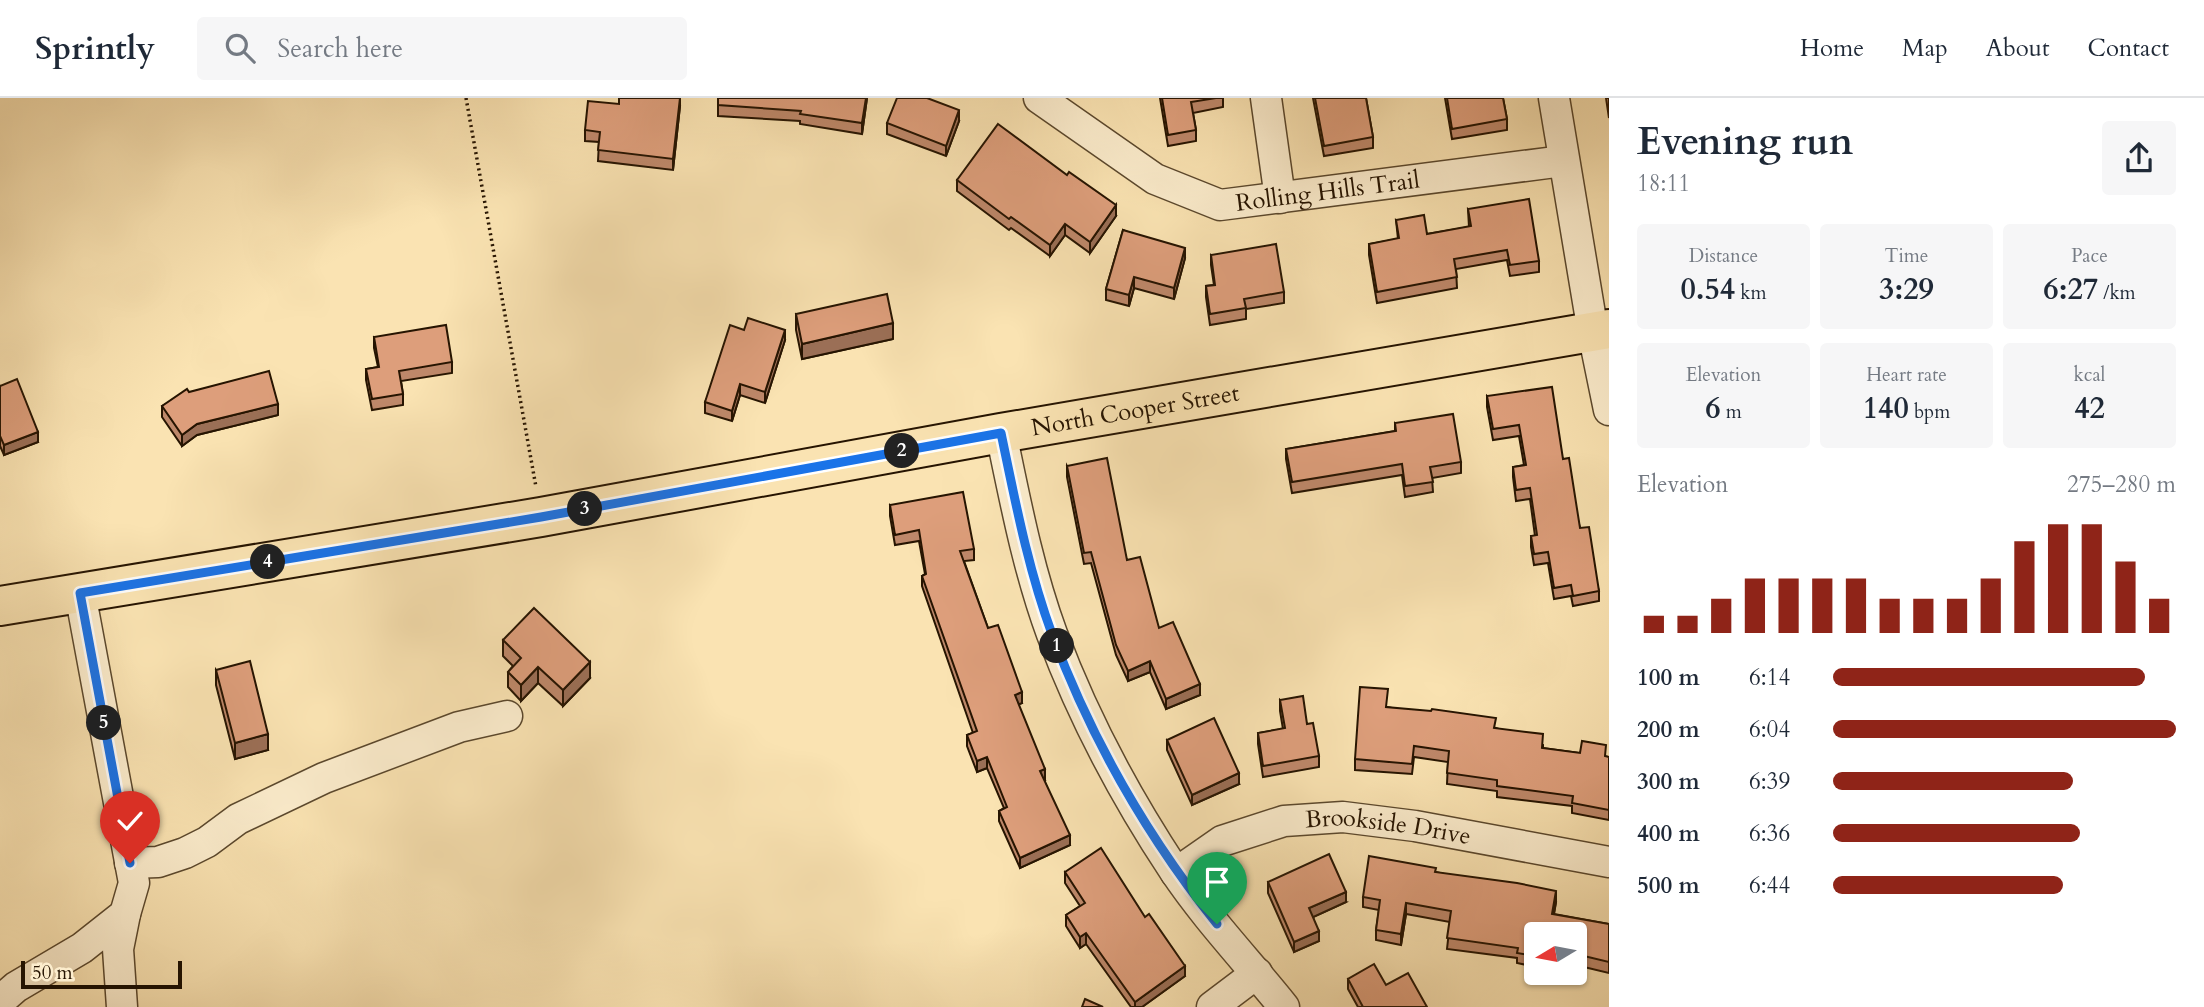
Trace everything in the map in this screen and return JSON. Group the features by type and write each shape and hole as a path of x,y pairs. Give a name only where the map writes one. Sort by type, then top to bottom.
{"main road":[{"name":"North Cooper Street","path":"0,606 541,517 1001,433 1601,331"}],"street":[{"name":"Rolling Hills Trail","path":"1039,98 1155,179 1220,205 1563,161"},
{"path":"1266,98 1280,198"},
{"path":"1554,98 1563,161 1601,331 1609,410"},
{"path":"1001,433 1023,537 1052,632 1090,724 1139,815 1176,873 1284,1007"},
{"path":"80,593 134,883 118,949 122,1007"},
{"path":"130,863 158,862 185,853 207,842 238,818 324,778 459,727 507,716"},
{"name":"Brookside Drive","path":"1176,873 1222,841 1283,821 1343,817 1415,826 1609,862"},
{"path":"0,1001 16,987 82,948 125,914"},
{"path":"1212,1007 1257,973"}],"path":[{"path":"466,98 541,517"}],"building":[{"path":"619,98 680,98 673,159 598,150 600,132 585,130 588,101 619,104"},
{"path":"718,98 866,98 862,123 800,114 801,111 718,105"},
{"path":"897,98 927,98 959,110 946,146 887,123"},
{"path":"1162,98 1216,98 1191,102 1196,130 1168,135"},
{"path":"1315,98 1366,98 1373,137 1324,146"},
{"path":"1447,98 1503,98 1507,119 1452,129"},
{"path":"998,124 1067,175 1069,172 1116,205 1090,242 1065,224 1050,245 1011,217 1009,219 957,180"},
{"path":"1529,199 1539,261 1510,265 1507,250 1454,259 1457,277 1377,292 1369,244 1399,238 1396,220 1424,215 1427,234 1471,226 1468,209"},
{"path":"1123,230 1185,248 1174,288 1134,277 1129,295 1106,289"},
{"path":"1276,244 1284,292 1244,299 1246,308 1210,314 1206,286 1215,285 1211,255"},
{"path":"887,294 893,323 802,344 796,314"},
{"path":"748,318 785,330 765,392 740,384 732,411 705,402 730,325 744,330"},
{"path":"446,325 452,362 399,371 403,394 372,399 366,369 379,367 374,337"},
{"path":"269,371 278,404 197,424 182,435 162,406 187,389 189,392"},
{"path":"17,379 38,432 4,445 0,436 0,386"},
{"path":"1552,387 1563,459 1569,458 1580,528 1589,527 1599,591 1573,596 1571,585 1554,588 1548,552 1534,554 1531,536 1537,535 1530,488 1516,490 1513,467 1526,465 1519,425 1493,429 1487,396"},
{"path":"1453,414 1461,462 1430,467 1433,482 1405,486 1402,464 1292,482 1286,449 1396,431 1395,423"},
{"path":"1107,458 1127,560 1140,557 1159,628 1173,622 1200,684 1166,699 1150,661 1128,671 1116,645 1091,552 1084,553 1067,466"},
{"path":"963,492 974,549 960,551 988,628 998,625 1022,692 1015,695 1045,769 1040,771 1070,835 1020,858 999,811 1007,807 987,757 977,761 967,735 977,731 922,576 926,574 919,530 895,535 890,505"},
{"path":"534,608 590,662 563,690 538,667 521,685 508,672 521,658 503,640"},
{"path":"250,661 268,734 235,743 216,670"},
{"path":"1360,687 1388,689 1386,707 1432,709 1496,718 1494,728 1543,734 1542,748 1580,753 1582,741 1606,745 1605,756 1609,757 1609,810 1572,803 1573,796 1497,786 1497,780 1447,773 1449,751 1414,746 1412,764 1355,759"},
{"path":"1303,696 1307,724 1313,723 1319,756 1263,766 1258,733 1285,728 1280,700"},
{"path":"1214,718 1239,773 1192,795 1167,740"},
{"path":"1101,848 1145,917 1149,914 1185,966 1135,1002 1086,933 1080,937 1066,915 1085,903 1065,872"},
{"path":"1329,854 1346,892 1309,908 1319,931 1294,942 1268,882"},
{"path":"1369,856 1436,868 1435,872 1556,891 1552,914 1609,924 1609,962 1587,957 1587,922 1524,922 1524,954 1517,953 1518,948 1447,938 1451,911 1406,903 1401,934 1376,930 1380,900 1363,897"},
{"path":"1374,964 1386,985 1408,973 1427,1007 1363,1007 1348,979"},
{"path":"1085,999 1103,1007 1082,1007"}],"route":[{"path":"130,863 80,593 541,517 1001,433 1023,537 1052,632 1090,724 1139,815 1176,873 1217,924"}]}
